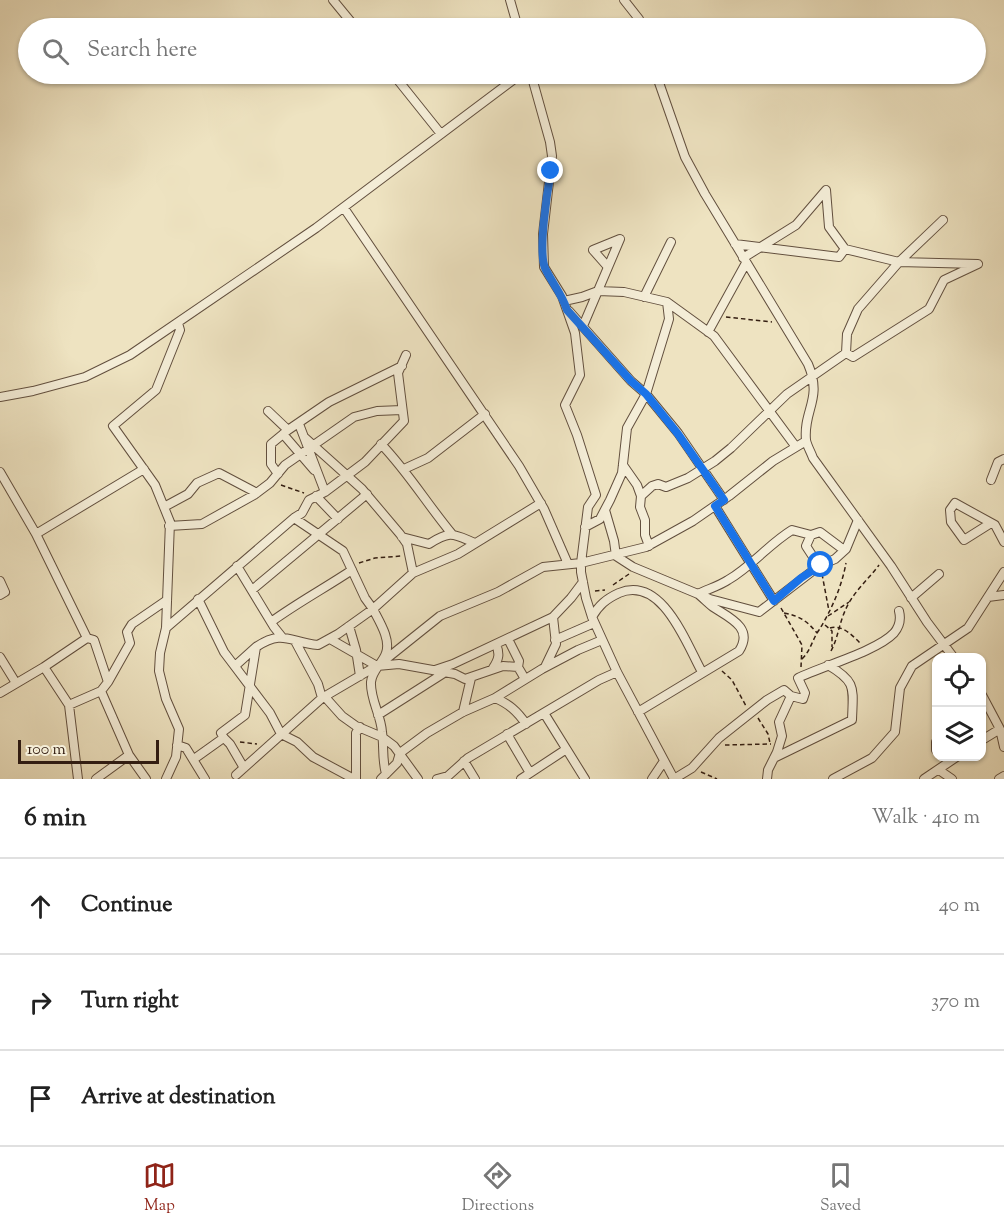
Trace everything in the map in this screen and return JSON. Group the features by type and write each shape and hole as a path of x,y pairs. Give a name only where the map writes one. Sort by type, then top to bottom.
{"street":[{"path":"333,0 348,18"},
{"path":"510,0 515,18"},
{"path":"624,0 638,18"},
{"path":"401,84 441,134"},
{"path":"0,397 85,377 130,355 344,208 508,84"},
{"path":"534,84 552,156 543,234 544,267 565,305 575,333 580,375 565,405 596,495 588,507 585,527 581,563 583,582 593,620 616,672 674,779 692,768 719,738 784,690 791,696 802,699 805,693 798,678 866,650 894,633 901,621 899,611"},
{"path":"659,84 685,157 813,375 814,393 806,441 813,458 951,653"},
{"path":"708,332 745,261 759,247 796,225 826,190 829,227 845,249 899,262 978,264 944,280 929,309 853,357 846,353"},
{"path":"344,208 519,466 541,503 568,564"},
{"path":"846,353 847,334 858,309 899,262 943,220"},
{"path":"644,297 670,242"},
{"path":"735,244 839,257 845,249"},
{"path":"583,326 608,267"},
{"path":"565,305 598,291 624,292 667,302 714,336 796,447"},
{"path":"585,527 600,519 621,473 627,428 646,394 669,319 667,302"},
{"path":"565,305 631,381 646,394 703,468 724,500"},
{"path":"166,779 176,757 179,729 166,699 159,671 160,653 166,628 169,526 155,485 113,426 156,390 180,330 178,322"},
{"path":"641,496 652,486 658,484 666,487 688,478 703,468 731,448 787,394 846,353"},
{"path":"166,628 302,513 309,500 325,492 364,462 404,421 398,372 406,355"},
{"path":"278,474 271,464 271,444 329,402 402,366"},
{"path":"169,526 202,524 257,493 299,455 354,417 377,411 402,410"},
{"path":"268,411 286,432 299,455 318,474"},
{"path":"404,469 428,458 485,414"},
{"path":"299,424 304,437 312,447 348,475 367,494 402,537 407,544 413,573"},
{"path":"236,776 324,698 377,666 440,616 498,592 543,567 581,563 649,546 724,500 773,461 806,441"},
{"path":"381,444 404,469 432,511 452,534 476,543"},
{"path":"312,447 325,492"},
{"path":"991,480 998,462 1004,459"},
{"path":"622,465 637,485 641,496 640,507 645,520 645,535 649,546"},
{"path":"36,534 144,469"},
{"path":"0,472 36,534 87,638 94,640 108,682"},
{"path":"164,507 188,494 197,483 219,473 257,493"},
{"path":"252,590 367,494"},
{"path":"316,496 338,519"},
{"path":"235,666 256,647 271,638 318,645 330,639 372,609 413,573 458,554 541,503"},
{"path":"1004,520 993,525 964,540 951,522 950,510 955,503 993,525 1004,542"},
{"path":"715,506 774,601"},
{"path":"605,510 616,556"},
{"path":"294,518 343,551 387,642 386,654 371,680 382,737 383,776"},
{"path":"616,556 637,569 698,594 731,606 759,612 820,565 835,559 846,547 858,520"},
{"path":"698,594 729,580 779,538 792,530 811,536"},
{"path":"820,565 806,546 811,536 820,532 846,547"},
{"path":"402,537 429,544 441,536 452,534"},
{"path":"237,566 282,638"},
{"path":"271,622 352,570"},
{"path":"833,779 865,763 895,732 900,688 912,666 968,628 1004,572"},
{"path":"911,598 939,574"},
{"path":"0,581 5,592 0,595"},
{"path":"432,671 453,664 553,617 583,582"},
{"path":"555,640 593,620 600,604 604,601 626,591 651,594 671,614 702,672"},
{"path":"638,712 739,651 744,642 745,634 738,624 724,612 712,607 698,594"},
{"path":"988,597 1004,595"},
{"path":"198,599 224,652 270,713 281,734 297,742 313,757 355,779 356,733 360,727"},
{"path":"69,705 101,692 130,643 127,632 132,624 167,600"},
{"path":"544,668 556,644 553,617"},
{"path":"349,626 357,653 360,676"},
{"path":"0,693 87,638"},
{"path":"330,639 377,666 399,664 465,679 503,666 518,667"},
{"path":"508,639 525,679"},
{"path":"383,776 397,763 400,753 427,733 463,712 495,698 544,668 602,640"},
{"path":"295,641 324,698 342,716 382,737 400,753 418,779"},
{"path":"492,669 499,660 500,652 496,644"},
{"path":"244,768 221,733 245,715 256,647"},
{"path":"0,657 16,683"},
{"path":"774,758 852,720 853,690 845,675 826,666"},
{"path":"44,667 69,705 78,779"},
{"path":"437,779 448,776 464,761 616,672"},
{"path":"378,715 444,673"},
{"path":"463,712 471,678"},
{"path":"101,692 129,755 146,779"},
{"path":"767,779 768,770 774,758 775,744 782,736 779,722 791,696"},
{"path":"495,698 518,712 526,724"},
{"path":"986,704 1000,729 1004,747"},
{"path":"544,713 585,779"},
{"path":"986,737 1000,729"},
{"path":"507,735 531,773"},
{"path":"194,759 226,740"},
{"path":"177,745 186,748 205,779"},
{"path":"521,779 565,750"},
{"path":"96,779 129,755"},
{"path":"464,761 476,779"},
{"path":"652,779 664,761"},
{"path":"940,761 941,769 952,779"},
{"path":"924,779 951,761"},
{"path":"999,779 1004,776"}],"path":[{"path":"718,316 773,322"},
{"path":"268,484 280,485 316,496"},
{"path":"802,659 809,652 829,612 845,567 846,547"},
{"path":"352,570 360,562 375,558 410,555"},
{"path":"826,666 843,613 849,602 885,557"},
{"path":"820,565 829,612"},
{"path":"604,601 607,592 616,583 637,569"},
{"path":"774,601 802,645 798,678"},
{"path":"827,617 849,602"},
{"path":"783,613 797,615 807,621 817,633"},
{"path":"823,624 832,631 831,651"},
{"path":"829,629 840,628 849,633 866,650"},
{"path":"714,665 732,680 747,708 761,720 775,744"},
{"path":"226,740 269,745"},
{"path":"712,745 775,744"},
{"path":"692,768 717,779"}],"route":[{"path":"551,171 543,234 544,267 562,296 567,310 631,381 646,394 701,465 724,500 715,506 774,601 801,578 821,565"}]}
